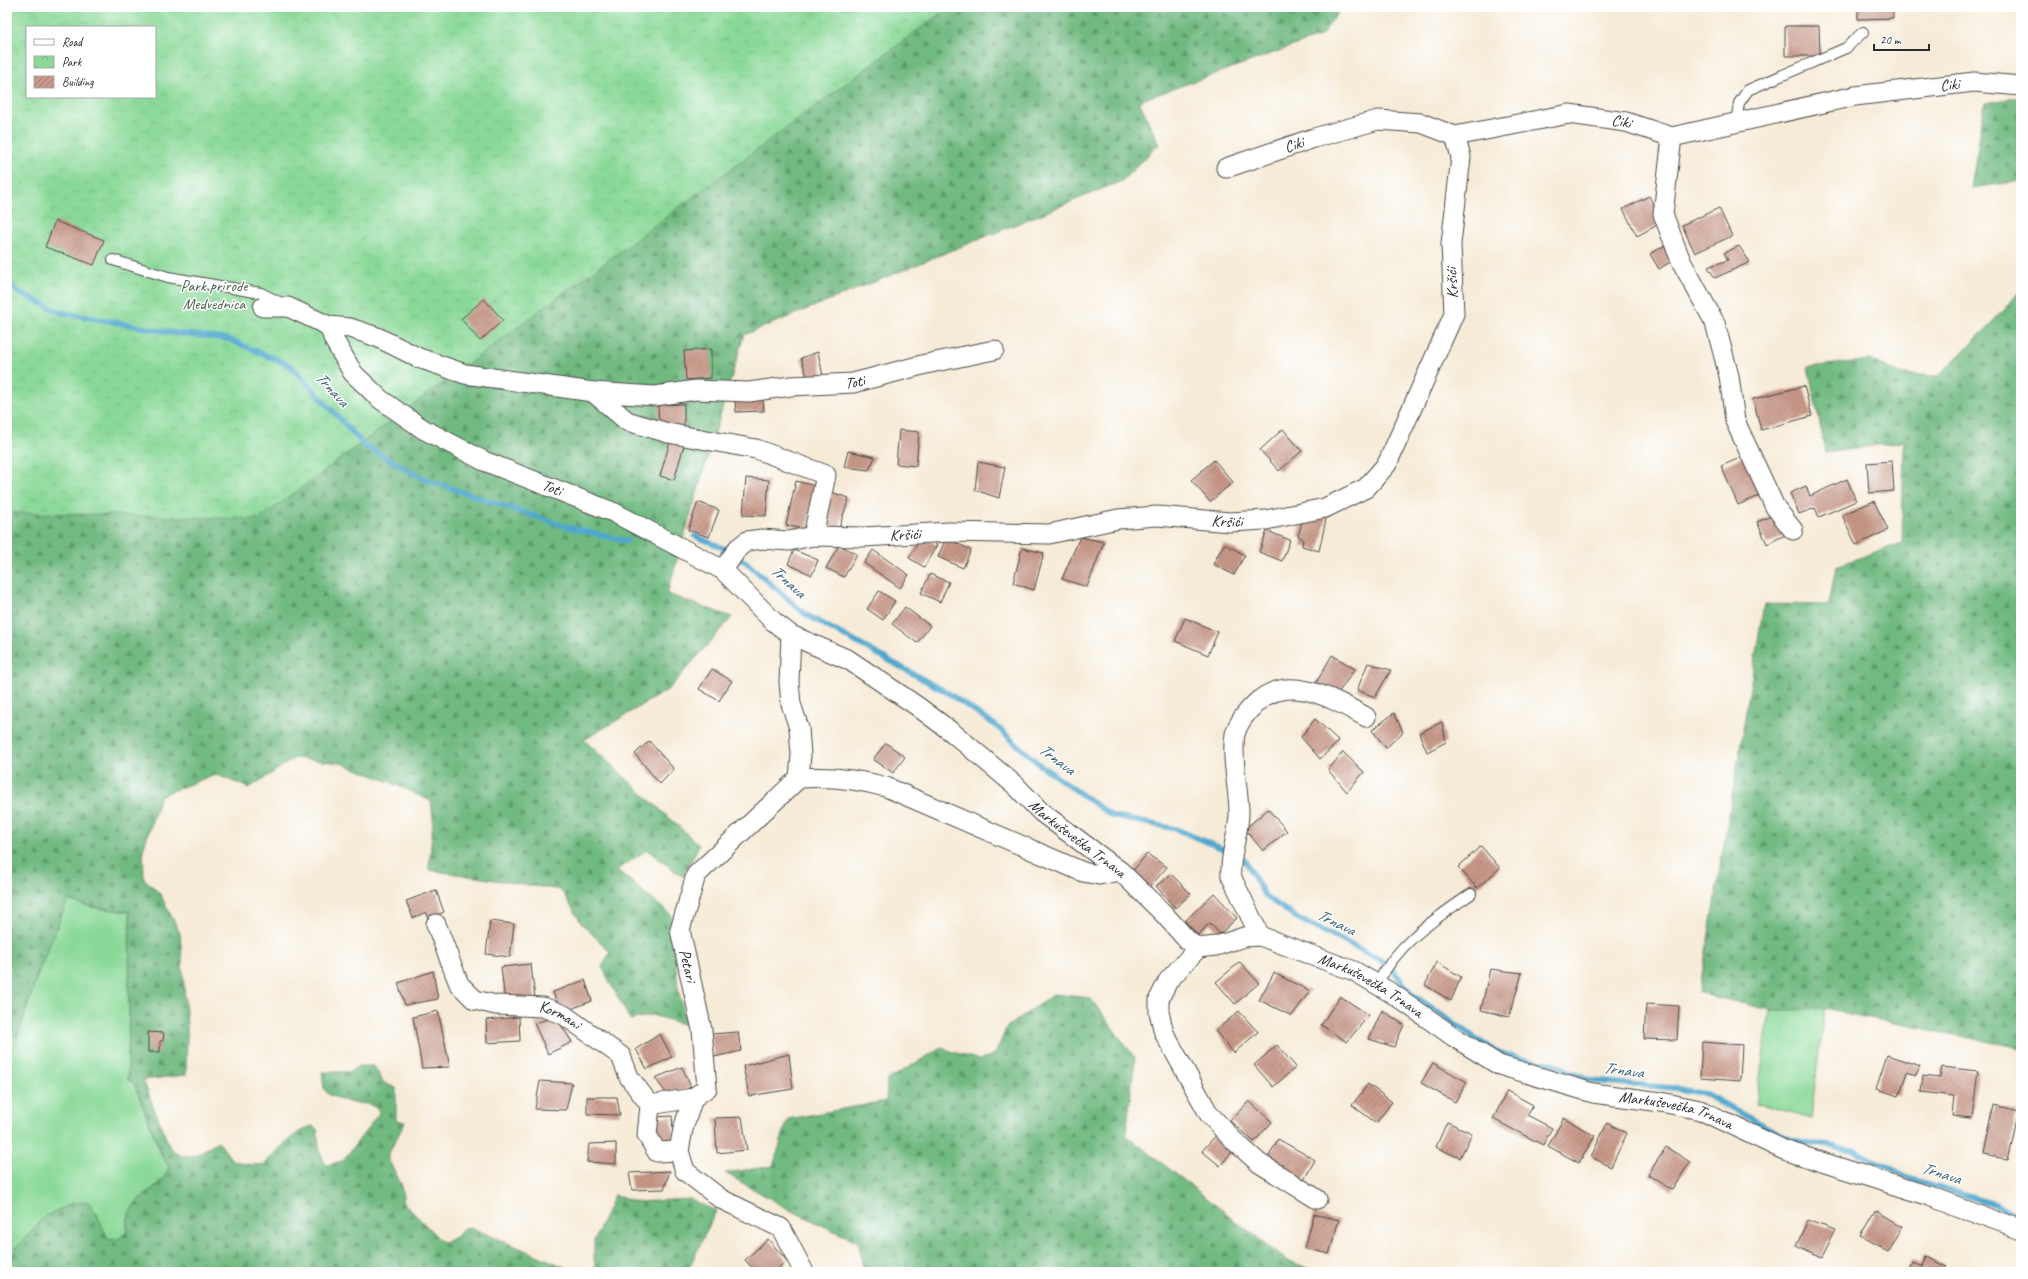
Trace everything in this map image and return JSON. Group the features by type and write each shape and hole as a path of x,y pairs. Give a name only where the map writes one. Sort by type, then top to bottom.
{"street":[{"name":"Ciki","path":"1226,168 1314,138 1378,120 1421,123 1455,136 1569,114 1626,122 1672,138 1855,96 1974,82 2021,86"},
{"name":"Kršići","path":"731,559 747,540 762,539 789,541 813,536 864,538 950,532 1049,534 1118,518 1157,516 1230,522 1266,520 1325,508 1366,488 1387,464 1454,314 1450,244 1461,157 1455,136"},
{"path":"1672,138 1663,214 1681,261 1715,322 1729,376 1735,422 1775,507 1792,530"},
{"name":"Toti","path":"263,307 288,307 329,326 350,328 377,337 419,358 465,374 593,392 655,396 696,390 750,392 791,386 853,383 926,364 994,350"},
{"name":"Toti","path":"329,326 334,340 353,373 380,399 424,429 484,461 731,559 773,621 791,635"},
{"path":"593,392 627,422 668,433 756,449 826,475 813,536"},
{"path":"791,635 789,682 791,704 798,728 801,755 799,778 822,776 860,780 886,787 1083,872 1099,875 1120,871"},
{"name":"Markuševečka Trnava","path":"791,635 849,660 918,706 953,733 1016,786 1041,812 1120,871 1164,914 1188,941 1198,948 1216,946 1244,937 1260,936 1354,971 1380,977 1454,1037 1499,1065 1593,1094 1661,1102 1700,1110 1784,1150 1929,1196 2021,1230"},
{"path":"1260,936 1231,876 1232,851 1239,811 1235,770 1235,734 1240,720 1258,700 1274,690 1302,689 1316,693 1366,717"},
{"name":"Petari","path":"799,778 696,875 680,930 702,1030 707,1088 693,1098 683,1129 679,1152 685,1171 721,1199 781,1228 804,1272"},
{"name":"Kormani","path":"436,924 459,984 475,1000 496,1005 543,1007 564,1015 621,1056 629,1077 650,1105"},
{"path":"1198,948 1168,981 1159,999 1159,1012 1164,1033 1209,1114 1259,1163 1317,1199"},
{"path":"679,1152 657,1152 647,1135 650,1105 693,1098"}],"lane":[{"path":"1736,123 1739,103 1748,90 1846,48 1863,32"},
{"path":"113,260 168,277 261,293 288,307"},
{"path":"1380,977 1391,960 1428,924 1471,894"}],"green space":[{"path":"7,7 1342,7 1321,36 1139,101 1159,144 1122,181 744,335 667,594 732,617 669,689 584,740 699,845 683,877 647,850 617,870 671,915 678,988 686,1025 652,1015 630,1020 602,967 610,952 582,924 561,890 429,870 433,819 431,801 390,782 341,763 295,758 249,788 215,774 160,796 143,850 144,878 160,894 180,933 187,1027 186,1075 143,1080 169,1146 181,1156 194,1156 218,1141 232,1160 246,1164 264,1165 292,1137 312,1126 317,1129 320,1153 326,1165 343,1161 379,1113 378,1109 369,1104 352,1103 329,1095 324,1089 322,1072 349,1072 359,1066 374,1066 384,1083 396,1088 396,1120 405,1122 387,1157 401,1184 404,1203 441,1241 446,1242 459,1235 463,1228 472,1228 565,1267 563,1272 8,1272 14,1250 45,1216 73,1203 88,1202 109,1240 119,1239 127,1232 128,1219 132,1208 159,1183 169,1166 163,1157 134,1083 128,1080 130,912 90,907 68,900 39,970 15,1045 7,1059"},
{"name":"Park prirode Medvednica","path":"7,7 949,7 259,519 7,512"},
{"path":"2021,97 2021,181 1971,188 1985,103"},
{"path":"2021,290 2021,1048 1824,1009 1770,1010 1699,993 1764,604 1829,605 1836,566 1902,543 1904,441 1826,453 1808,367 1870,360 1903,374 1938,376 1988,327"},
{"path":"68,900 90,907 130,912 128,1080 134,1083 162,1157 169,1166 168,1172 127,1220 127,1232 119,1239 109,1240 101,1226 97,1213 45,1216 14,1250 7,1272 7,1059 15,1045 39,970"},
{"path":"1054,994 1090,998 1135,1058 1126,1135 1286,1260 1318,1272 864,1272 858,1242 790,1210 725,1173 773,1166 788,1119 886,1101 887,1080 941,1048 980,1060 995,1054 1007,1027"},
{"path":"1824,1009 1811,1119 1756,1104 1770,1010"},
{"path":"614,1195 636,1202 690,1199 716,1211 687,1272 597,1272 594,1260 594,1241"}],"building":[{"path":"1858,7 1893,7 1893,18 1858,19"},
{"path":"1785,26 1819,26 1820,56 1785,56"},
{"path":"1649,196 1663,222 1637,236 1623,209"},
{"path":"1719,208 1732,236 1695,253 1682,225"},
{"path":"55,221 104,240 94,265 45,247"},
{"path":"1666,245 1675,259 1659,269 1650,254"},
{"path":"1739,246 1750,262 1715,278 1708,267 1728,260 1724,253"},
{"path":"484,299 503,320 480,341 461,319"},
{"path":"711,349 711,378 686,380 684,351"},
{"path":"818,352 823,376 808,379 801,358"},
{"path":"1804,386 1812,416 1761,430 1753,399"},
{"path":"763,399 764,411 736,412 735,400"},
{"path":"684,404 684,426 659,427 658,405"},
{"path":"1283,429 1302,451 1279,471 1260,450"},
{"path":"899,430 919,432 916,466 896,464"},
{"path":"671,438 685,442 674,480 660,476"},
{"path":"848,451 875,457 869,470 844,467"},
{"path":"1747,455 1764,494 1738,505 1721,466"},
{"path":"1214,460 1233,482 1210,502 1191,480"},
{"path":"1892,461 1894,491 1869,493 1867,463"},
{"path":"978,462 1005,467 999,498 975,490"},
{"path":"746,478 769,480 766,516 743,515"},
{"path":"1847,479 1856,501 1819,517 1815,508 1799,514 1790,493 1806,486 1810,496"},
{"path":"796,481 816,486 807,530 786,525"},
{"path":"831,492 849,498 838,531 820,525"},
{"path":"1874,501 1888,530 1856,545 1842,515"},
{"path":"698,502 719,510 709,537 688,530"},
{"path":"1778,513 1787,534 1767,544 1757,522"},
{"path":"1327,515 1319,551 1302,546 1303,539 1298,536 1303,519"},
{"path":"1267,531 1290,540 1282,561 1259,552"},
{"path":"922,536 937,545 924,567 909,558"},
{"path":"1080,537 1104,542 1087,587 1062,579"},
{"path":"946,538 971,550 963,568 938,557"},
{"path":"1224,544 1245,555 1234,575 1213,564"},
{"path":"839,545 857,554 844,577 826,568"},
{"path":"1022,548 1044,553 1034,590 1013,583"},
{"path":"794,550 818,560 812,575 788,564"},
{"path":"873,550 909,575 900,588 864,563"},
{"path":"930,574 949,582 940,602 921,593"},
{"path":"879,591 895,601 883,620 867,609"},
{"path":"905,607 930,626 917,643 892,624"},
{"path":"1185,618 1218,632 1208,655 1175,641"},
{"path":"1332,655 1355,669 1336,696 1316,683"},
{"path":"1368,663 1391,670 1375,697 1357,690"},
{"path":"712,669 732,681 719,701 699,689"},
{"path":"1394,713 1403,732 1386,748 1372,730"},
{"path":"1315,719 1339,741 1320,759 1301,737"},
{"path":"1442,722 1446,742 1427,752 1419,733"},
{"path":"649,741 674,769 660,784 635,754"},
{"path":"886,743 905,757 893,773 873,759"},
{"path":"1343,752 1364,772 1347,792 1328,770"},
{"path":"1268,809 1287,831 1263,851 1245,829"},
{"path":"1481,846 1500,868 1477,888 1458,867"},
{"path":"1147,854 1167,867 1149,888 1130,874"},
{"path":"1171,874 1191,894 1175,908 1156,886"},
{"path":"436,890 444,912 429,919 426,912 413,918 406,901"},
{"path":"1214,893 1237,918 1220,934 1210,923 1198,935 1185,921"},
{"path":"490,921 514,924 510,957 486,954"},
{"path":"1240,962 1259,983 1235,1004 1216,982"},
{"path":"1437,962 1461,977 1451,1001 1425,985"},
{"path":"531,964 535,999 505,1003 501,967"},
{"path":"1490,969 1522,973 1509,1017 1481,1010"},
{"path":"433,971 438,999 405,1005 398,983"},
{"path":"1274,973 1310,991 1292,1016 1259,1000"},
{"path":"585,980 592,1001 560,1013 553,992"},
{"path":"1340,996 1369,1015 1347,1042 1321,1025"},
{"path":"1646,1004 1679,1006 1677,1040 1644,1039"},
{"path":"1382,1010 1404,1025 1394,1047 1369,1039"},
{"path":"438,1011 450,1067 422,1068 413,1017"},
{"path":"1239,1011 1258,1032 1234,1053 1215,1031"},
{"path":"519,1017 520,1041 487,1043 486,1020"},
{"path":"556,1017 572,1042 548,1054 534,1023"},
{"path":"148,1032 164,1033 163,1041 160,1041 160,1052 148,1052"},
{"path":"738,1032 741,1051 714,1057 711,1034"},
{"path":"660,1034 672,1057 647,1069 636,1049"},
{"path":"1702,1042 1742,1045 1740,1081 1700,1078"},
{"path":"1277,1045 1296,1067 1273,1087 1254,1065"},
{"path":"789,1054 793,1089 749,1096 743,1066"},
{"path":"1887,1055 1920,1066 1916,1075 1907,1072 1899,1096 1876,1089"},
{"path":"1433,1063 1467,1082 1455,1102 1421,1083"},
{"path":"682,1067 691,1087 669,1097 655,1078"},
{"path":"1942,1067 1978,1071 1972,1118 1952,1116 1954,1096 1921,1092 1923,1076 1940,1078"},
{"path":"540,1081 572,1083 566,1110 535,1109"},
{"path":"1368,1084 1392,1102 1376,1123 1352,1105"},
{"path":"1507,1091 1533,1105 1527,1115 1552,1128 1543,1145 1493,1119"},
{"path":"587,1097 617,1097 620,1115 587,1114"},
{"path":"1249,1101 1272,1122 1254,1142 1230,1121"},
{"path":"1994,1105 2018,1111 2007,1159 1984,1155"},
{"path":"672,1116 674,1146 658,1147 657,1117"},
{"path":"742,1117 747,1150 717,1153 715,1118"},
{"path":"1564,1118 1595,1136 1579,1163 1548,1146"},
{"path":"1447,1122 1472,1133 1460,1158 1436,1147"},
{"path":"1607,1123 1627,1133 1611,1167 1591,1157"},
{"path":"1219,1132 1236,1147 1220,1166 1202,1151"},
{"path":"1278,1139 1315,1160 1304,1180 1267,1160"},
{"path":"616,1143 616,1164 587,1162 589,1144"},
{"path":"1666,1147 1690,1162 1672,1190 1648,1175"},
{"path":"670,1171 664,1189 632,1190 629,1173"},
{"path":"1877,1210 1902,1225 1887,1251 1861,1237"},
{"path":"1314,1214 1339,1220 1329,1254 1305,1248"},
{"path":"1808,1220 1835,1230 1821,1258 1796,1246"},
{"path":"768,1239 787,1261 774,1272 756,1272 745,1260"},
{"path":"1924,1256 1945,1266 1943,1272 1906,1272 1911,1261 1920,1265"}],"waterway":[{"name":"Trnava","path":"7,283 20,293 60,312 167,332 228,339 291,366 365,446 424,479 567,527 627,541"},
{"name":"Trnava","path":"695,536 721,547 746,562 805,614 948,693 995,725 1040,765 1112,816 1176,829 1240,856 1246,862 1265,896 1297,918 1379,959 1393,970 1412,994 1493,1050 1520,1059 1554,1064 1593,1081 1674,1088 1706,1094 1791,1140 1854,1150 1918,1182 1992,1203 2021,1217"}]}
